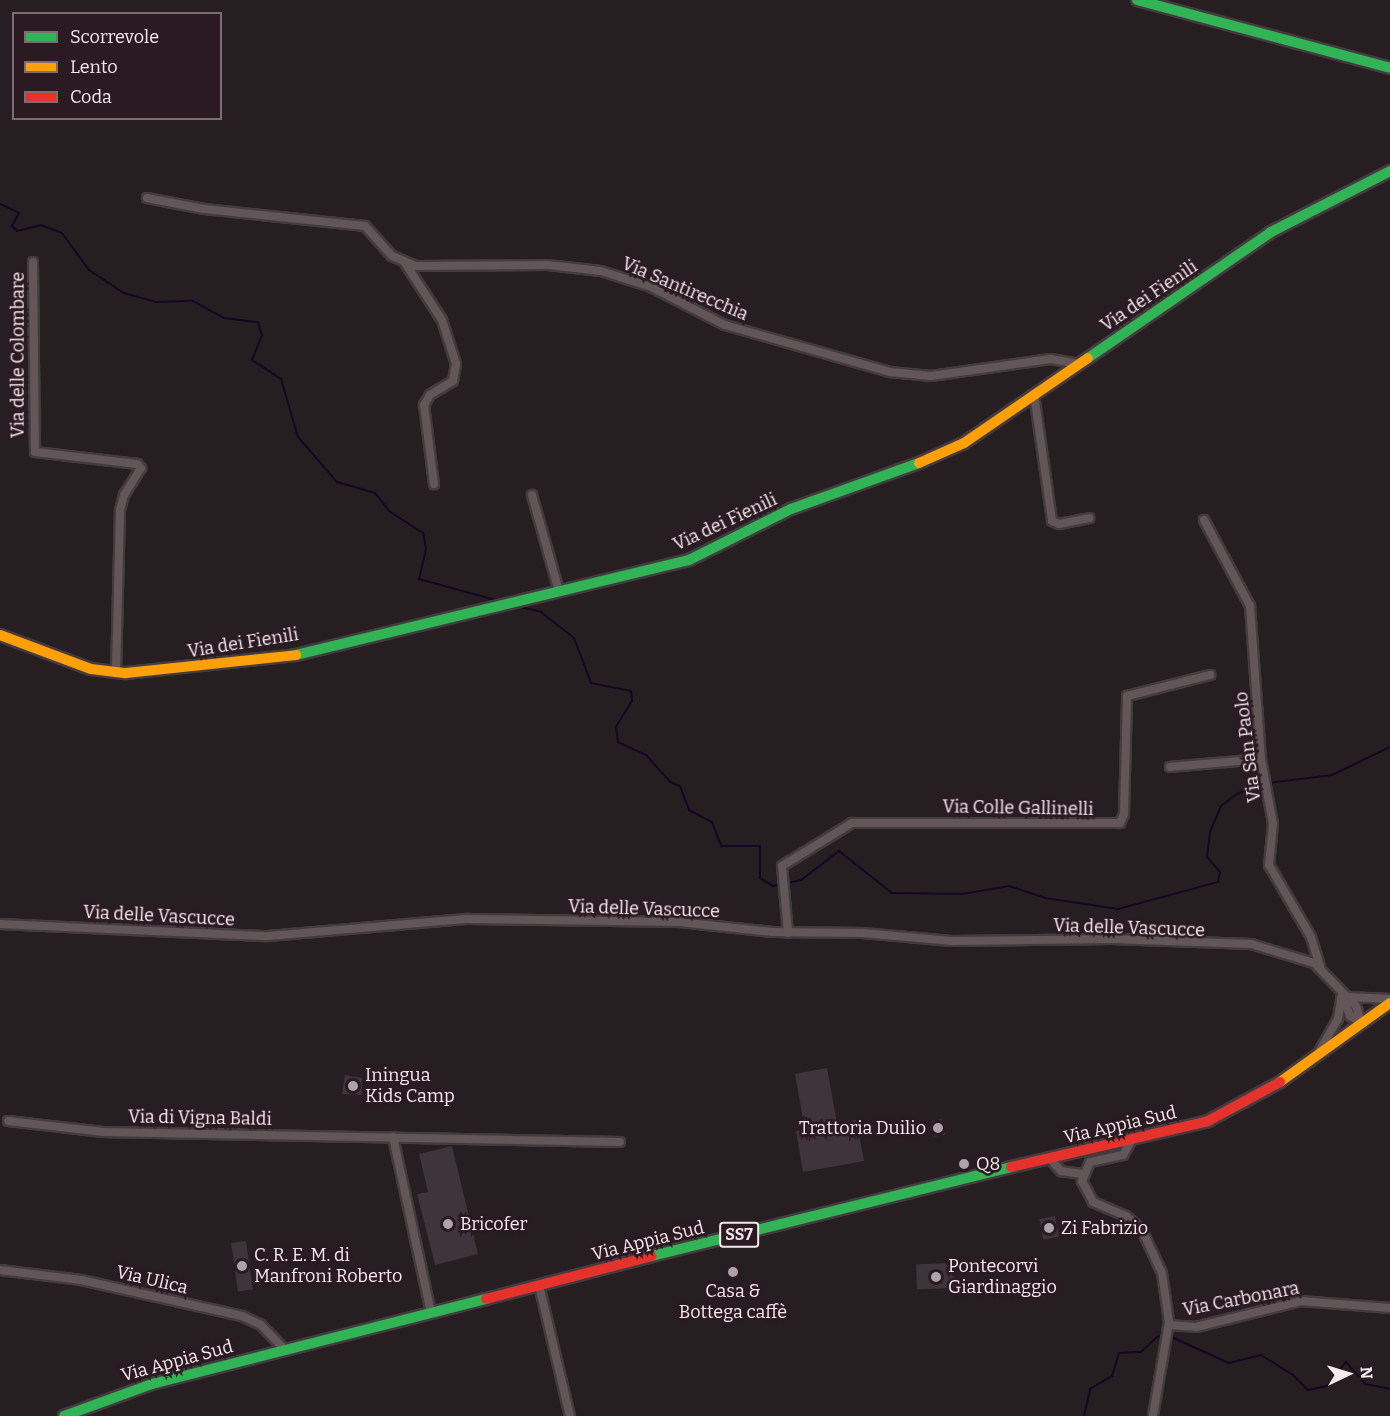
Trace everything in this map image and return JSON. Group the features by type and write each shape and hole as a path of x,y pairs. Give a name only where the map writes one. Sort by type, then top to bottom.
{"main road":[{"path":"1137,0 1390,68"},
{"name":"Via dei Fienili","path":"0,635 76,665 116,673 276,659 693,558 786,511 950,450 1276,229 1390,171"},
{"name":"Via Appia Sud","path":"64,1416 134,1389 1132,1139 1238,1109 1390,1001"}],"street":[{"path":"147,198 204,210 365,226 389,254 405,263 441,318 456,364 453,381 430,395 424,405 434,484"},
{"name":"Via delle Colombare","path":"33,261 35,452 137,464 141,468 121,507 116,673"},
{"name":"Via Santirecchia","path":"405,263 597,270 651,287 725,325 906,374 931,376 1051,359 1078,364"},
{"path":"1034,394 1053,521 1061,524 1089,518"},
{"path":"532,495 559,591"},
{"name":"Via San Paolo","path":"1204,520 1250,603 1261,759 1274,830 1269,865 1314,941 1321,969"},
{"name":"Via Colle Gallinelli","path":"788,933 781,877 785,862 859,821 1120,823 1124,816 1126,696 1210,675"},
{"path":"1170,767 1261,759"},
{"name":"Via delle Vascucce","path":"0,924 281,936 482,919 682,922 788,933 863,933 952,941 1117,939 1251,944 1295,954 1321,969 1357,1008 1361,1022"},
{"path":"1319,1051 1338,1019 1342,994 1362,1000 1390,1001"},
{"name":"Via di Vigna Baldi","path":"8,1121 102,1132 620,1142"},
{"path":"393,1137 431,1313"},
{"path":"1132,1139 1125,1153 1091,1161 1082,1174 1084,1190 1091,1200 1130,1218 1148,1238 1165,1284 1169,1327 1153,1416"},
{"path":"1049,1158 1058,1170 1082,1174"},
{"name":"Via Ulica","path":"0,1270 81,1280 242,1316 261,1325 285,1350"},
{"path":"539,1286 570,1416"},
{"name":"Via Carbonara","path":"1169,1327 1193,1328 1301,1300 1390,1308"}],"building":[{"path":"827,1068 837,1123 856,1120 864,1161 803,1172 796,1131 805,1130 795,1074"},
{"name":"Iningua Kids Camp","path":"345,1075 362,1078 362,1095 342,1094"},
{"name":"Trattoria Duilio","path":"942,1119 945,1135 934,1137 931,1121"},
{"name":"Bricofer","path":"452,1146 478,1254 435,1265 417,1194 428,1192 419,1154"},
{"name":"Zi Fabrizio","path":"1055,1216 1059,1237 1043,1240 1039,1219"},
{"name":"C. R. E. M. di Manfroni Roberto","path":"246,1241 253,1290 238,1292 231,1243"},
{"name":"Pontecorvi Giardinaggio","path":"955,1263 956,1288 917,1289 916,1264"}],"waterway":[{"path":"0,204 19,213 12,226 17,231 41,225 62,233 89,270 124,293 156,302 193,301 224,318 258,322 262,335 252,360 281,379 298,437 337,482 375,493 389,511 423,533 426,549 419,579 499,601"},
{"path":"516,606 541,612 574,638 591,683 631,691 632,701 616,727 618,742 646,755 670,782 680,786 689,810 712,822 721,846 760,846 760,878 773,886 801,880 839,851 892,893 962,894 1009,886 1045,898 1118,909 1218,882 1220,872 1207,857 1210,832 1221,806 1237,794 1259,784 1332,775 1390,747"},
{"path":"1084,1416 1090,1389 1112,1376 1119,1353 1141,1352 1157,1337 1167,1335 1229,1363 1261,1355 1292,1374 1308,1390 1327,1386 1346,1362 1365,1384 1390,1389"}],"traffic: fast":[{"path":"1137,0 1390,68"},
{"path":"1088,358 1271,232 1390,171"},
{"path":"296,655 689,560 791,509 919,463"},
{"path":"652,1256 1011,1167"},
{"path":"64,1416 152,1384 486,1299"}],"traffic: slow":[{"path":"919,463 964,443 1088,358"},
{"path":"0,635 91,669 126,673 296,655"},
{"path":"1280,1082 1390,1003"}],"traffic: jam":[{"path":"1011,1167 1208,1121 1280,1082"},
{"path":"486,1299 652,1256"}],"place":[{"name":"Iningua Kids Camp","path":"353,1086"},
{"name":"Trattoria Duilio","path":"938,1128"},
{"name":"Q8","path":"964,1164"},
{"name":"Bricofer","path":"448,1224"},
{"name":"Zi Fabrizio","path":"1049,1228"},
{"name":"C. R. E. M. di Manfroni Roberto","path":"242,1266"},
{"name":"Casa & Bottega caffè","path":"733,1272"},
{"name":"Pontecorvi Giardinaggio","path":"936,1277"}]}
